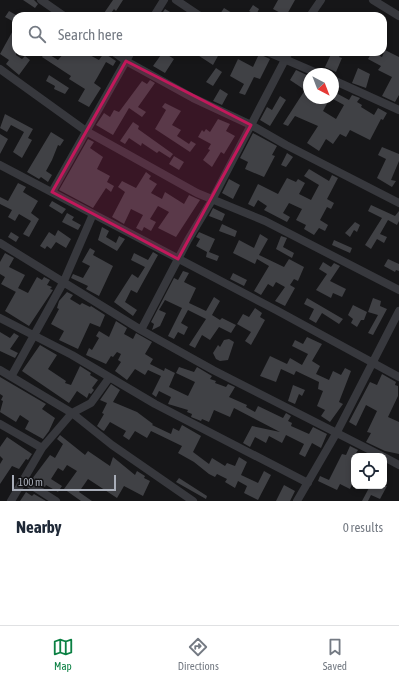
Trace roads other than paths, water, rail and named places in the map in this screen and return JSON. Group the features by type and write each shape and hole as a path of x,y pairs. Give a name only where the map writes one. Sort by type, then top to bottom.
{"street":[{"path":"41,0 58,12"},
{"path":"156,12 164,0"},
{"path":"176,0 194,12"},
{"path":"313,12 321,0"},
{"path":"373,0 399,16"},
{"path":"119,56 193,98 251,125 286,145 399,202"},
{"path":"52,192 129,56"},
{"path":"141,330 178,259 212,200 287,56 308,68"},
{"path":"0,69 86,131 212,200 265,221 399,290"},
{"path":"339,83 399,110"},
{"path":"0,165 399,377"},
{"path":"12,376 33,335 64,281 93,214"},
{"path":"0,242 141,330 213,370 377,453"},
{"path":"297,501 337,432 399,311"},
{"path":"0,318 72,355 109,378 208,432 308,482"},
{"path":"0,370 72,414 112,445 193,501"},
{"path":"10,501 42,448 72,414 91,403 109,378"},
{"path":"0,424 42,448"},
{"path":"387,458 399,465"},
{"path":"23,480 56,501"}]}
